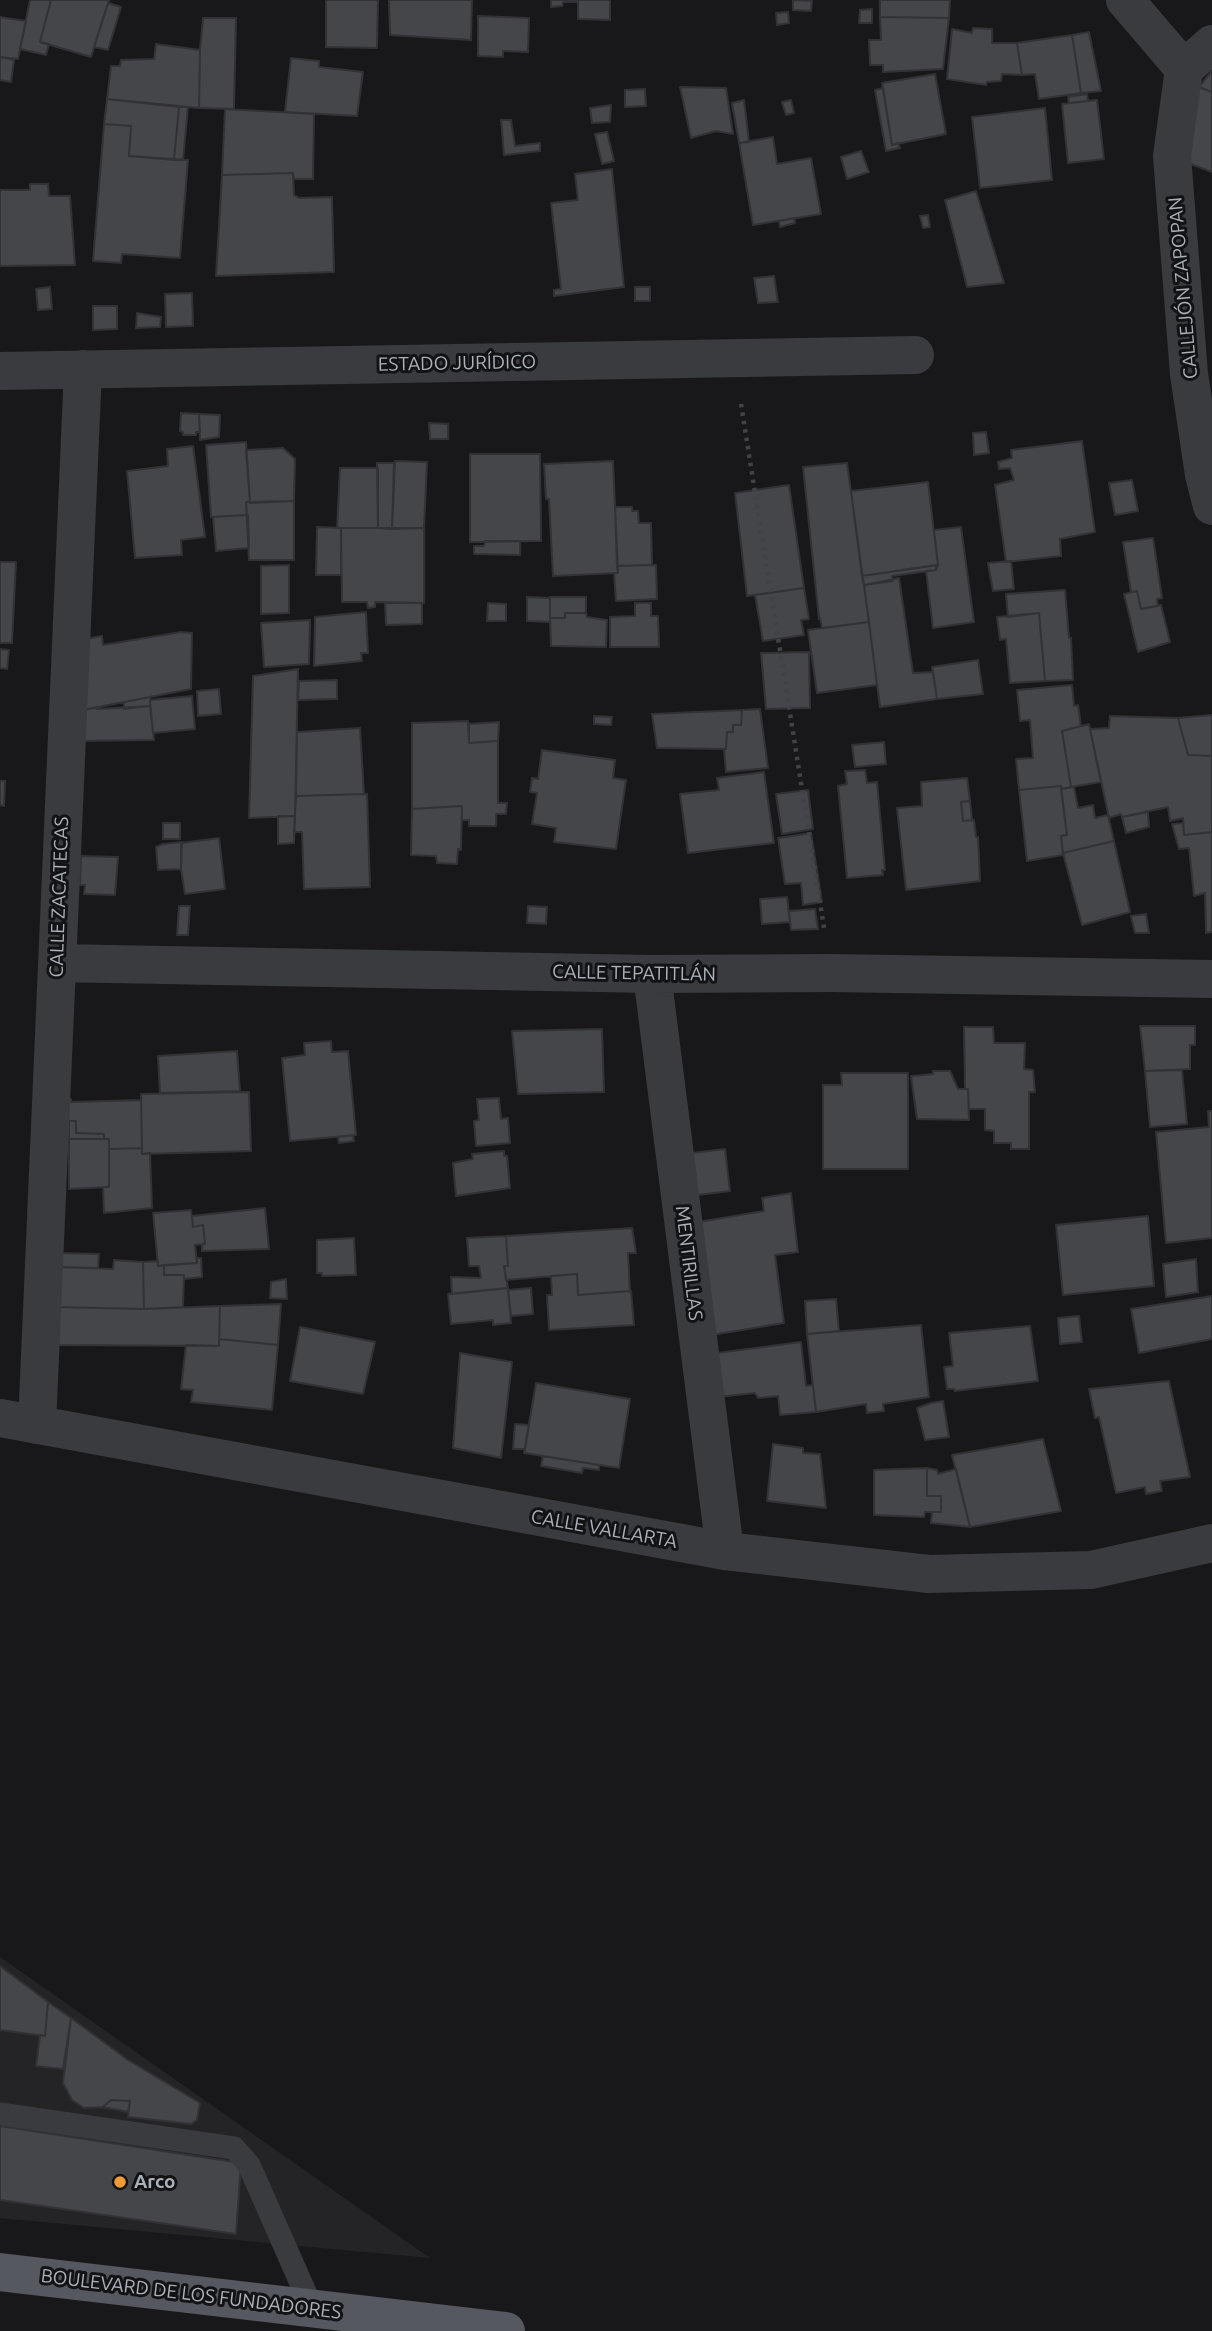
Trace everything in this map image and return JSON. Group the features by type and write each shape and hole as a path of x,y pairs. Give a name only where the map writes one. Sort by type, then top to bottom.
{"main road":[{"name":"BOULEVARD DE LOS FUNDADORES","path":"0,2272 506,2331"}],"street":[{"path":"1125,0 1184,69 1212,44"},
{"name":"CALLEJÓN ZAPOPAN","path":"1184,69 1172,156 1189,374 1204,475 1212,506"},
{"name":"ESTADO JURÍDICO","path":"0,371 915,355"},
{"name":"CALLE ZACATECAS","path":"37,1424 83,369"},
{"name":"CALLE TEPATITLÁN","path":"57,963 652,974 831,973 1212,979"},
{"name":"MENTIRILLAS","path":"652,974 725,1551"},
{"name":"CALLE VALLARTA","path":"0,1418 725,1551 929,1574 1091,1570 1212,1543"}],"lane":[{"path":"0,2114 234,2148 248,2165 312,2308"}],"path":[{"path":"734,358 831,973"}],"shaded area":[{"path":"0,1957 430,2258 0,2218"}],"building":[{"path":"30,0 51,0 40,42 49,44 46,55 20,49"},
{"path":"51,0 109,0 91,57 40,42"},
{"path":"326,0 378,0 377,48 326,47"},
{"path":"389,0 472,0 471,40 390,35"},
{"path":"551,0 610,0 610,20 578,19 578,2 563,2 562,6 551,7"},
{"path":"793,0 812,1 811,11 793,10"},
{"path":"880,0 950,0 949,18 880,17"},
{"path":"108,3 121,7 108,50 94,47"},
{"path":"872,9 872,23 859,23 860,10"},
{"path":"788,12 789,23 777,25 776,13"},
{"path":"478,16 529,18 528,52 503,51 503,57 478,56"},
{"path":"0,17 26,21 18,59 0,57"},
{"path":"880,17 949,18 943,69 883,72 883,65 870,65 869,40 881,40"},
{"path":"203,18 236,18 234,109 199,108"},
{"path":"973,28 992,29 992,43 1017,43 1022,75 1002,74 1001,81 987,82 986,85 947,79 952,29 972,33"},
{"path":"1089,32 1101,91 1081,93 1072,35"},
{"path":"1072,35 1081,93 1039,99 1035,74 1022,75 1017,43"},
{"path":"156,44 200,50 199,108 107,99 111,66 120,66 121,60 154,59"},
{"path":"0,57 14,60 11,82 0,80"},
{"path":"291,58 319,61 319,67 363,72 357,116 285,112"},
{"path":"1212,71 1212,92 1199,87"},
{"path":"935,74 946,134 892,145 882,83"},
{"path":"680,87 726,88 733,134 716,131 691,138"},
{"path":"1199,87 1212,92 1212,172 1175,158"},
{"path":"883,88 892,145 898,143 900,148 886,151 875,90"},
{"path":"645,89 646,106 625,107 625,90"},
{"path":"1087,94 1088,101 1069,103 1068,97"},
{"path":"107,99 179,107 174,160 129,156 131,126 104,124"},
{"path":"744,100 749,142 739,143 732,103"},
{"path":"791,100 794,113 786,115 782,102"},
{"path":"1097,100 1104,159 1068,163 1062,104"},
{"path":"611,105 610,122 592,123 590,108"},
{"path":"179,107 188,107 183,160 174,160"},
{"path":"1045,108 1052,180 980,188 972,117"},
{"path":"225,109 314,114 313,179 294,179 293,173 222,175"},
{"path":"501,120 511,120 515,146 540,143 540,151 504,155"},
{"path":"104,124 131,126 129,156 188,160 180,258 122,254 121,263 93,261"},
{"path":"607,132 614,161 602,164 595,134"},
{"path":"773,137 777,164 811,158 821,214 753,225 739,143"},
{"path":"861,151 869,172 847,179 841,157"},
{"path":"612,169 624,287 554,296 554,290 561,289 551,203 578,200 575,174"},
{"path":"293,173 294,195 299,198 332,197 334,272 216,276 222,175"},
{"path":"30,184 48,184 49,196 70,196 75,265 0,266 0,190 30,190"},
{"path":"976,191 1004,283 967,287 945,200"},
{"path":"928,215 930,227 923,228 920,216"},
{"path":"794,218 795,223 780,227 779,221"},
{"path":"774,276 778,302 758,303 754,278"},
{"path":"50,287 52,309 38,310 36,289"},
{"path":"635,287 650,287 650,301 635,301"},
{"path":"192,293 193,326 166,327 165,294"},
{"path":"93,306 117,306 117,329 93,330"},
{"path":"137,313 161,317 160,327 136,328"},
{"path":"181,413 199,414 200,432 196,432 196,435 183,435 180,431"},
{"path":"199,414 220,415 219,437 200,440"},
{"path":"429,423 448,424 448,439 430,439"},
{"path":"986,432 989,453 974,455 973,433"},
{"path":"1082,441 1095,532 1060,539 1061,556 1006,562 995,485 1014,480 1010,468 999,469 998,462 1012,458 1011,450"},
{"path":"246,442 250,502 246,502 247,515 211,517 206,445"},
{"path":"193,446 205,537 181,540 182,555 135,558 127,471 168,466 167,449"},
{"path":"283,448 295,459 294,501 250,503 246,450"},
{"path":"470,454 540,454 541,541 470,542"},
{"path":"395,461 427,462 424,528 392,529"},
{"path":"613,461 618,573 553,576 549,499 546,499 544,464"},
{"path":"377,463 394,463 392,529 378,528"},
{"path":"847,463 869,622 822,628 803,467"},
{"path":"340,468 378,468 378,528 337,528"},
{"path":"1132,480 1138,511 1115,515 1109,483"},
{"path":"928,482 938,565 862,576 851,491"},
{"path":"789,485 804,588 747,596 735,493"},
{"path":"294,501 294,560 249,560 246,502"},
{"path":"615,507 632,507 632,511 638,511 639,523 651,523 652,565 617,566"},
{"path":"248,515 249,548 216,551 213,517"},
{"path":"317,527 341,528 341,575 316,575"},
{"path":"961,527 974,622 933,628 926,571 936,570 938,565 934,530"},
{"path":"341,528 424,528 424,603 375,602 375,607 368,608 367,602 342,602"},
{"path":"1153,538 1162,598 1157,599 1158,606 1141,609 1137,591 1131,592 1123,542"},
{"path":"485,541 520,541 520,555 474,554 474,546 484,546"},
{"path":"1011,561 1014,589 993,591 988,563"},
{"path":"0,562 16,562 12,643 0,643"},
{"path":"289,565 289,613 261,614 261,566"},
{"path":"656,565 657,599 616,601 614,573 618,573 617,566"},
{"path":"936,565 936,570 892,576 893,581 864,585 862,576"},
{"path":"899,578 913,673 933,672 937,699 880,707 864,585"},
{"path":"804,588 809,619 801,620 804,635 763,641 755,595"},
{"path":"1065,590 1073,680 1045,681 1039,613 1008,617 1006,594"},
{"path":"1137,591 1141,609 1161,605 1170,642 1138,652 1124,594"},
{"path":"527,597 550,598 550,622 527,621"},
{"path":"550,597 586,597 586,613 565,613 565,618 550,618"},
{"path":"385,603 422,603 422,624 386,625"},
{"path":"488,603 506,604 506,621 487,621"},
{"path":"635,603 651,603 651,616 658,616 659,647 610,647 610,617 635,616"},
{"path":"366,612 368,653 361,653 362,661 314,666 315,617"},
{"path":"565,613 586,613 587,617 607,620 606,647 551,646 550,618 565,618"},
{"path":"1039,613 1045,681 1010,683 1006,639 1000,640 997,617"},
{"path":"310,620 309,664 264,667 261,623"},
{"path":"869,622 877,685 817,693 808,630"},
{"path":"181,632 192,633 191,689 78,711 81,640 102,636 103,645"},
{"path":"0,649 9,650 7,669 0,668"},
{"path":"809,652 810,708 766,709 761,653"},
{"path":"978,660 983,694 937,699 932,667"},
{"path":"298,669 295,816 249,818 253,676"},
{"path":"337,680 337,699 298,700 299,681"},
{"path":"1072,685 1074,706 1078,705 1081,726 1062,731 1071,787 1019,790 1016,759 1033,758 1030,720 1020,721 1017,690"},
{"path":"219,689 221,714 198,716 197,691"},
{"path":"192,696 195,729 153,733 150,700"},
{"path":"150,697 150,706 124,709 124,702"},
{"path":"150,706 154,740 77,741 78,711 97,707"},
{"path":"760,709 768,768 726,772 724,749 727,732 733,732 733,725 741,725 742,710"},
{"path":"742,710 741,725 733,725 733,732 727,732 726,749 657,748 652,714"},
{"path":"1212,715 1212,756 1188,755 1178,718"},
{"path":"594,716 612,717 611,725 594,724"},
{"path":"1110,716 1178,718 1188,755 1212,756 1212,832 1184,835 1183,818 1170,821 1168,807 1109,818 1090,729 1109,728"},
{"path":"468,721 469,743 498,741 498,803 507,803 506,814 496,814 496,826 469,826 469,820 462,820 462,806 412,809 412,723"},
{"path":"499,722 498,741 469,743 469,724"},
{"path":"1089,724 1101,782 1071,787 1062,731"},
{"path":"360,728 364,794 296,796 297,732"},
{"path":"884,742 886,764 855,767 852,745"},
{"path":"542,750 615,760 613,778 626,780 616,849 554,842 556,828 532,824 537,793 530,792 532,778 538,779"},
{"path":"865,770 867,783 877,782 885,870 882,870 883,875 847,878 838,786 847,784 845,771"},
{"path":"764,772 774,843 688,853 680,794 719,790 717,778"},
{"path":"967,778 970,801 961,802 963,821 974,820 978,837 980,881 906,890 897,808 922,806 921,782"},
{"path":"0,781 5,781 4,806 0,805"},
{"path":"1061,786 1067,835 1061,836 1063,855 1027,861 1019,790"},
{"path":"1074,787 1078,808 1093,805 1095,818 1108,815 1114,841 1063,853 1061,836 1067,835 1061,789"},
{"path":"808,790 813,829 782,834 776,794"},
{"path":"367,794 370,887 304,889 302,832 294,832 296,796"},
{"path":"970,801 972,820 963,821 961,802"},
{"path":"462,806 461,850 458,849 457,864 437,863 436,856 411,855 412,809"},
{"path":"1148,812 1149,827 1126,833 1122,817"},
{"path":"278,816 295,816 294,843 278,844"},
{"path":"163,823 180,823 180,839 163,839"},
{"path":"1183,823 1184,835 1212,832 1212,932 1206,933 1205,893 1194,896 1189,848 1179,849 1172,824"},
{"path":"811,833 822,902 803,905 801,883 785,884 778,838"},
{"path":"219,838 225,889 185,894 181,843"},
{"path":"1114,841 1130,912 1082,925 1063,853"},
{"path":"182,842 181,869 158,870 156,847"},
{"path":"81,856 118,857 115,895 84,894 85,885 80,885"},
{"path":"787,897 790,922 762,924 760,899"},
{"path":"179,906 190,906 188,935 177,935"},
{"path":"528,906 547,907 546,924 527,923"},
{"path":"815,909 818,929 791,930 789,911"},
{"path":"1146,914 1149,933 1135,933 1131,916"},
{"path":"1140,1026 1195,1026 1195,1045 1190,1045 1190,1069 1145,1071"},
{"path":"964,1027 993,1027 994,1043 1025,1043 1024,1069 1033,1070 1035,1092 1029,1092 1029,1149 1011,1149 1011,1143 994,1143 994,1131 985,1130 985,1109 969,1109 968,1089 965,1089"},
{"path":"602,1029 604,1092 518,1094 512,1031"},
{"path":"331,1041 332,1052 348,1051 356,1135 290,1141 282,1058 305,1055 304,1043"},
{"path":"237,1051 240,1091 160,1093 158,1056"},
{"path":"1182,1070 1187,1124 1150,1127 1145,1071"},
{"path":"933,1071 950,1071 958,1089 968,1089 969,1120 917,1119 911,1076 933,1074"},
{"path":"841,1073 908,1073 908,1169 823,1169 823,1085 842,1085"},
{"path":"249,1092 251,1151 142,1154 141,1094"},
{"path":"499,1098 501,1119 508,1118 510,1143 476,1146 474,1121 479,1120 477,1099"},
{"path":"60,1099 71,1099 71,1102 141,1100 142,1148 109,1149 109,1139 104,1139 104,1134 76,1133 76,1121 58,1121"},
{"path":"1208,1111 1212,1111 1212,1238 1166,1243 1156,1132 1209,1127"},
{"path":"69,1121 76,1121 76,1133 104,1134 104,1139 69,1139"},
{"path":"353,1135 354,1141 339,1143 338,1137"},
{"path":"69,1139 109,1139 109,1187 69,1189"},
{"path":"142,1148 142,1154 150,1153 152,1208 104,1213 103,1187 109,1187 109,1149"},
{"path":"725,1149 730,1191 682,1197 676,1155"},
{"path":"504,1151 504,1156 507,1156 510,1188 456,1196 453,1163 473,1159 472,1154"},
{"path":"791,1193 798,1252 775,1255 784,1323 706,1336 692,1223 764,1211 762,1198"},
{"path":"265,1208 269,1249 202,1251 202,1244 205,1244 203,1225 193,1227 192,1216"},
{"path":"191,1210 193,1227 203,1225 205,1244 195,1245 197,1263 158,1266 153,1213"},
{"path":"1148,1216 1154,1286 1063,1295 1056,1225"},
{"path":"632,1228 636,1253 628,1253 630,1291 578,1295 577,1274 506,1280 506,1236"},
{"path":"506,1236 508,1266 504,1266 508,1288 452,1294 451,1277 481,1278 479,1266 469,1266 467,1238"},
{"path":"354,1238 356,1275 322,1276 322,1273 317,1273 317,1240"},
{"path":"56,1253 99,1254 98,1268 55,1267"},
{"path":"197,1258 201,1258 202,1277 184,1279 184,1275 164,1275 164,1265 197,1263"},
{"path":"1196,1259 1198,1292 1166,1297 1163,1264"},
{"path":"114,1260 143,1262 144,1309 53,1307 55,1267 113,1269"},
{"path":"158,1261 158,1266 164,1265 164,1275 184,1275 183,1307 144,1309 143,1262"},
{"path":"577,1274 578,1295 631,1291 634,1325 549,1330 547,1295 552,1295 551,1276"},
{"path":"286,1279 287,1299 270,1298 271,1282"},
{"path":"508,1288 511,1323 493,1325 493,1320 451,1324 448,1294"},
{"path":"531,1288 533,1314 511,1316 508,1290"},
{"path":"1212,1296 1212,1339 1139,1353 1131,1309"},
{"path":"836,1299 839,1331 807,1334 805,1301"},
{"path":"281,1304 278,1345 219,1339 220,1306"},
{"path":"220,1306 219,1346 51,1345 53,1307 144,1309"},
{"path":"1079,1316 1082,1342 1060,1344 1058,1318"},
{"path":"921,1325 929,1397 883,1404 884,1411 867,1413 866,1404 816,1412 807,1334"},
{"path":"1030,1326 1038,1381 955,1391 947,1389 944,1367 953,1366 949,1333"},
{"path":"300,1327 375,1342 363,1394 290,1381"},
{"path":"219,1339 278,1345 272,1410 191,1402 193,1390 181,1389 186,1345 219,1346"},
{"path":"801,1342 806,1386 813,1385 816,1412 780,1415 778,1396 758,1398 755,1393 708,1398 702,1355"},
{"path":"460,1353 512,1362 501,1458 453,1448"},
{"path":"1169,1381 1190,1477 1160,1481 1162,1491 1146,1494 1145,1487 1116,1493 1099,1417 1095,1418 1089,1389"},
{"path":"536,1383 630,1399 619,1468 524,1453"},
{"path":"943,1401 949,1437 925,1440 917,1408"},
{"path":"515,1424 529,1425 525,1449 513,1449"},
{"path":"1043,1439 1061,1511 970,1527 952,1455"},
{"path":"773,1444 803,1448 803,1453 820,1454 826,1508 767,1501"},
{"path":"543,1456 599,1465 599,1470 583,1468 582,1473 541,1466"},
{"path":"927,1468 927,1496 941,1496 941,1512 925,1512 924,1517 874,1515 874,1470"},
{"path":"927,1468 937,1470 938,1474 956,1469 970,1527 931,1523 932,1512 941,1512 941,1496 927,1496"},
{"path":"0,1966 48,2002 45,2036 0,2030"},
{"path":"48,2002 71,2018 63,2069 36,2066 40,2035 45,2036"},
{"path":"71,2018 128,2060 200,2103 197,2120 191,2124 128,2117 130,2101 111,2100 103,2107 84,2108 72,2100 63,2083"},
{"path":"111,2100 130,2101 128,2112 103,2107"},
{"name":"Arco","path":"0,2126 241,2163 236,2234 0,2200"}],"place":[{"name":"Arco","path":"120,2182"}]}
